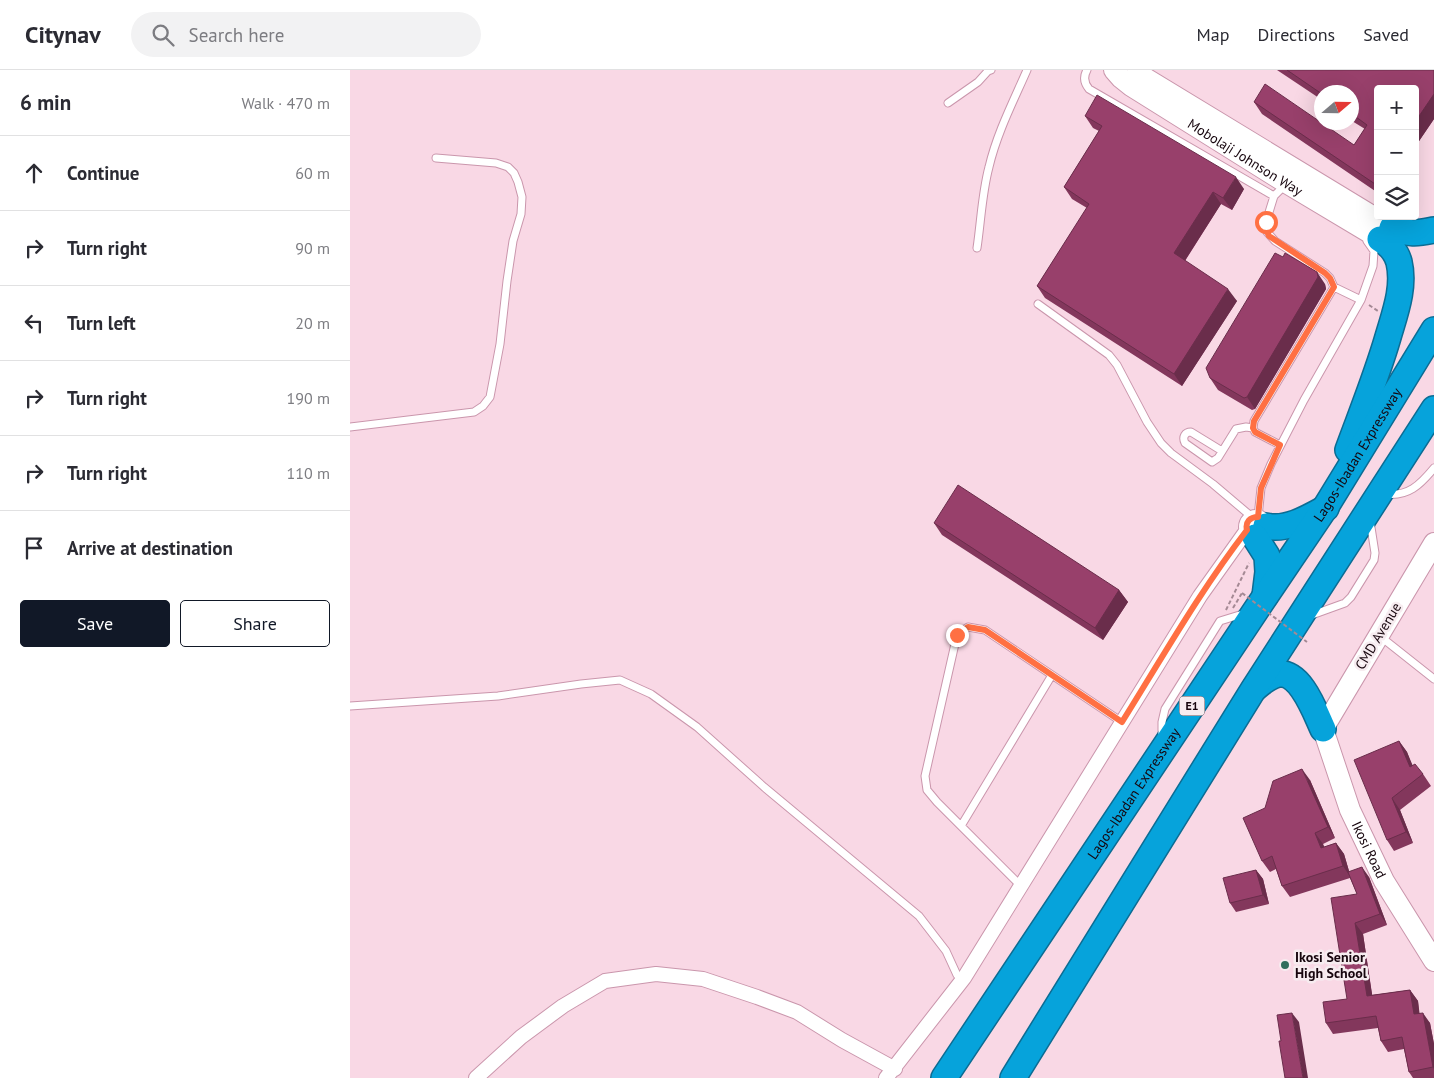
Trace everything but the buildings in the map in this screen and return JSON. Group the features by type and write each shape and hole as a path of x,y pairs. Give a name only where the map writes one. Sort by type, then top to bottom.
{"highway":[{"path":"1377,234 1421,233 1434,230"},
{"path":"1254,600 1268,572 1267,556 1256,525 1276,528 1302,521 1325,508 1378,371 1399,294 1400,275 1399,262 1395,252 1377,234"},
{"name":"Lagos-Ibadan Expressway","path":"944,1078 1163,750 1254,600 1325,508 1434,330"},
{"path":"1013,1078 1252,690 1303,633 1374,502 1434,409"},
{"path":"1252,690 1268,678 1279,674 1288,675 1296,680 1305,693 1322,729"}],"street":[{"name":"Mobolaji Johnson Way","path":"1118,73 1278,188 1377,234"},
{"name":"Mobolaji Johnson Way","path":"1118,73 1150,82 1377,234"},
{"path":"476,1078 521,1037 564,1006 605,981 656,974 703,979 797,1012 891,1073 964,978 1200,596 1232,549 1256,525"},
{"name":"CMD Avenue","path":"1322,729 1434,543"},
{"name":"Ikosi Road","path":"1322,729 1350,810 1384,881 1434,961"}],"lane":[{"path":"948,103 978,82 991,70"},
{"path":"977,248 984,188 989,166 1004,120 1027,70"},
{"path":"1087,70 1084,80 1089,89 1278,188 1265,227 1269,236 1325,273 1330,278 1334,287 1360,300"},
{"path":"350,427 474,412 483,406 490,397 500,344 513,241 521,214 522,196 514,173 508,167 496,163 436,158"},
{"path":"1256,525 1261,488 1280,445 1360,300 1373,266 1374,251 1366,240 1377,234"},
{"path":"1253,428 1254,421 1334,287"},
{"path":"1038,304 1109,355 1117,365 1147,422 1161,443 1171,453 1213,484 1256,525"},
{"path":"1222,450 1191,432 1183,439 1185,443 1212,462 1216,460 1236,429 1240,427 1253,428 1258,434 1280,445"},
{"path":"1374,502 1394,495 1404,494 1414,488 1434,468"},
{"path":"1163,750 1162,722 1165,709 1220,621 1254,600"},
{"path":"1021,886 927,790 925,776 957,635 968,627 985,630 1122,722"},
{"path":"1378,636 1434,679"},
{"path":"961,826 1052,675"},
{"path":"350,706 498,696 620,680 650,694 697,728 764,787 919,916 946,951 957,975 964,978"}],"path":[{"path":"1220,621 1249,562"},
{"path":"1254,600 1303,633 1302,646"}],"place":[{"name":"Ikosi Senior High School","path":"1285,965"}],"route":[{"path":"957,635 968,627 985,630 1122,722 1200,596 1247,530 1246,524 1252,517 1258,517 1261,488 1280,445 1255,432 1253,428 1254,421 1334,287 1330,278 1325,273 1269,236 1266,232 1266,222"}]}
